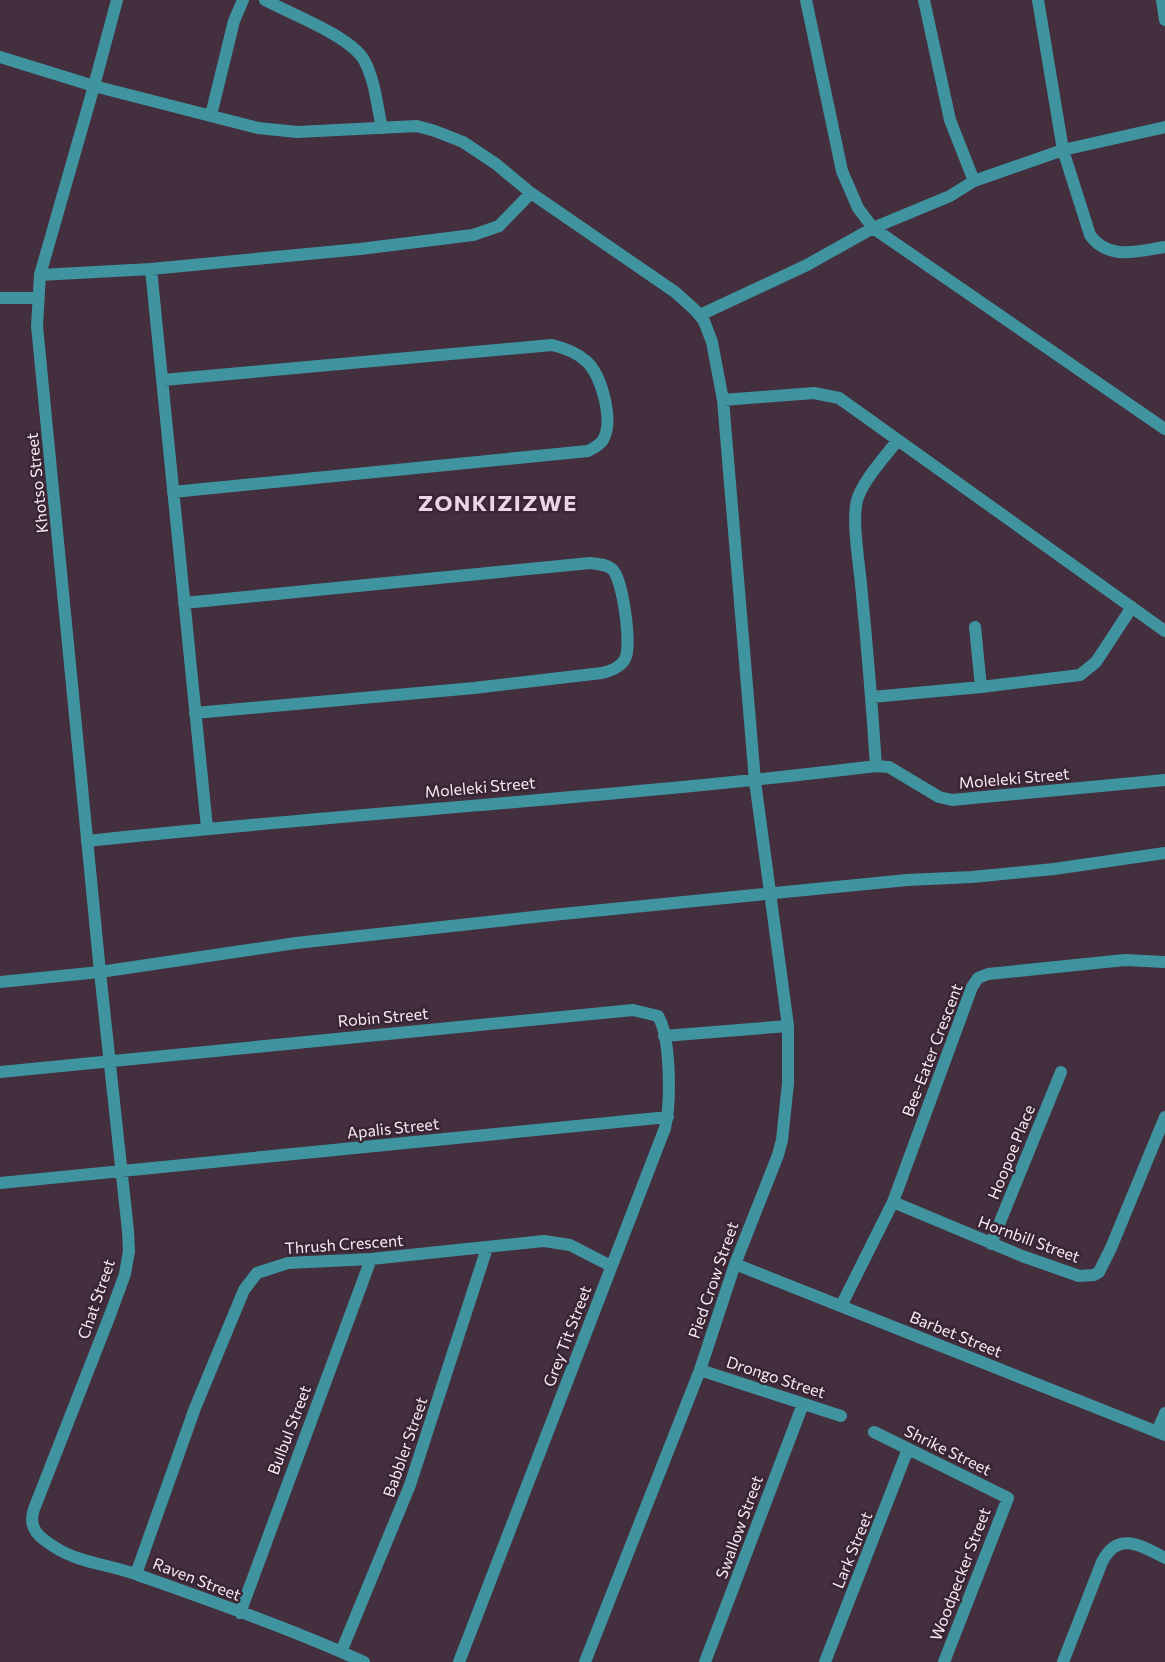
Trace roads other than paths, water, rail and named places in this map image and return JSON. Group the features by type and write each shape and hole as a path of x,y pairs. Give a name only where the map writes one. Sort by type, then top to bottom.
{"street":[{"name":"Khotso Street","path":"100,972 37,326 40,275 117,0"},
{"path":"211,115 234,21 243,0"},
{"path":"265,0 329,32 361,56 369,72 382,128"},
{"path":"806,0 843,171 858,208 873,228 1163,423"},
{"path":"924,0 950,120 974,181"},
{"path":"1038,0 1064,150 1089,236 1098,246 1108,251 1126,253 1165,247"},
{"path":"1162,0 1165,20"},
{"path":"0,57 94,86 258,128 325,132 417,126 435,131 463,142 496,164 531,193 675,292 700,315 807,265 873,228 950,196 974,181 1064,150 1165,128"},
{"path":"40,275 151,269 360,249 482,233 504,222 531,193"},
{"path":"151,269 207,828"},
{"path":"0,298 38,298"},
{"name":"Pied Crow Street","path":"585,1662 700,1370 735,1264 782,1140 788,1083 788,1026 755,781 723,400 712,342 700,315"},
{"path":"163,380 552,345 566,348 585,360 597,376 604,397 607,427 599,444 588,451 173,492"},
{"path":"723,400 823,393 838,398 1165,631"},
{"path":"876,766 856,507 858,497 865,485 897,441"},
{"path":"184,603 590,563 609,567 616,575 622,597 627,636 626,657 615,669 602,673 474,688 195,713"},
{"path":"872,697 1080,675 1096,662 1132,607"},
{"path":"975,627 981,687"},
{"name":"Moleleki Street","path":"87,841 207,828 755,781 876,766 889,767 939,797 952,800 1165,780"},
{"path":"0,982 100,972 296,943 907,880 972,877 1054,869 1165,853"},
{"name":"Bee-Eater Crescent","path":"841,1306 893,1202 972,987 978,978 988,974 1125,960 1165,962"},
{"name":"Chat Street","path":"30,1518 125,1274 129,1239 100,972"},
{"name":"Robin Street","path":"0,1072 633,1010 658,1016"},
{"name":"Grey Tit Street","path":"459,1662 668,1117 669,1076 663,1027 658,1016"},
{"path":"664,1036 788,1026"},
{"name":"Hoopoe Place","path":"991,1244 1061,1072"},
{"name":"Apalis Street","path":"0,1183 668,1117"},
{"name":"Hornbill Street","path":"893,1202 991,1244 1079,1276 1097,1274 1111,1248 1165,1117"},
{"name":"Thrush Crescent","path":"136,1574 195,1408 244,1290 252,1277 262,1270 288,1263 372,1259 531,1242 570,1245 611,1266"},
{"name":"Babbler Street","path":"341,1652 410,1485 487,1248"},
{"name":"Bulbul Street","path":"240,1613 372,1259"},
{"name":"Barbet Street","path":"735,1264 1161,1434"},
{"name":"Drongo Street","path":"700,1370 842,1416"},
{"name":"Swallow Street","path":"705,1662 803,1404"},
{"path":"1161,1434 1165,1413"},
{"name":"Shrike Street","path":"874,1432 1008,1498"},
{"name":"Lark Street","path":"825,1662 908,1449"},
{"name":"Woodpecker Street","path":"944,1662 1008,1498"},
{"name":"Raven Street","path":"30,1518 31,1525 37,1533 58,1550 136,1574 364,1662"},
{"path":"1063,1662 1106,1554 1115,1546 1128,1542 1165,1558"}],"district":[{"name":"ZONKIZIZWE","path":"498,503"}]}
